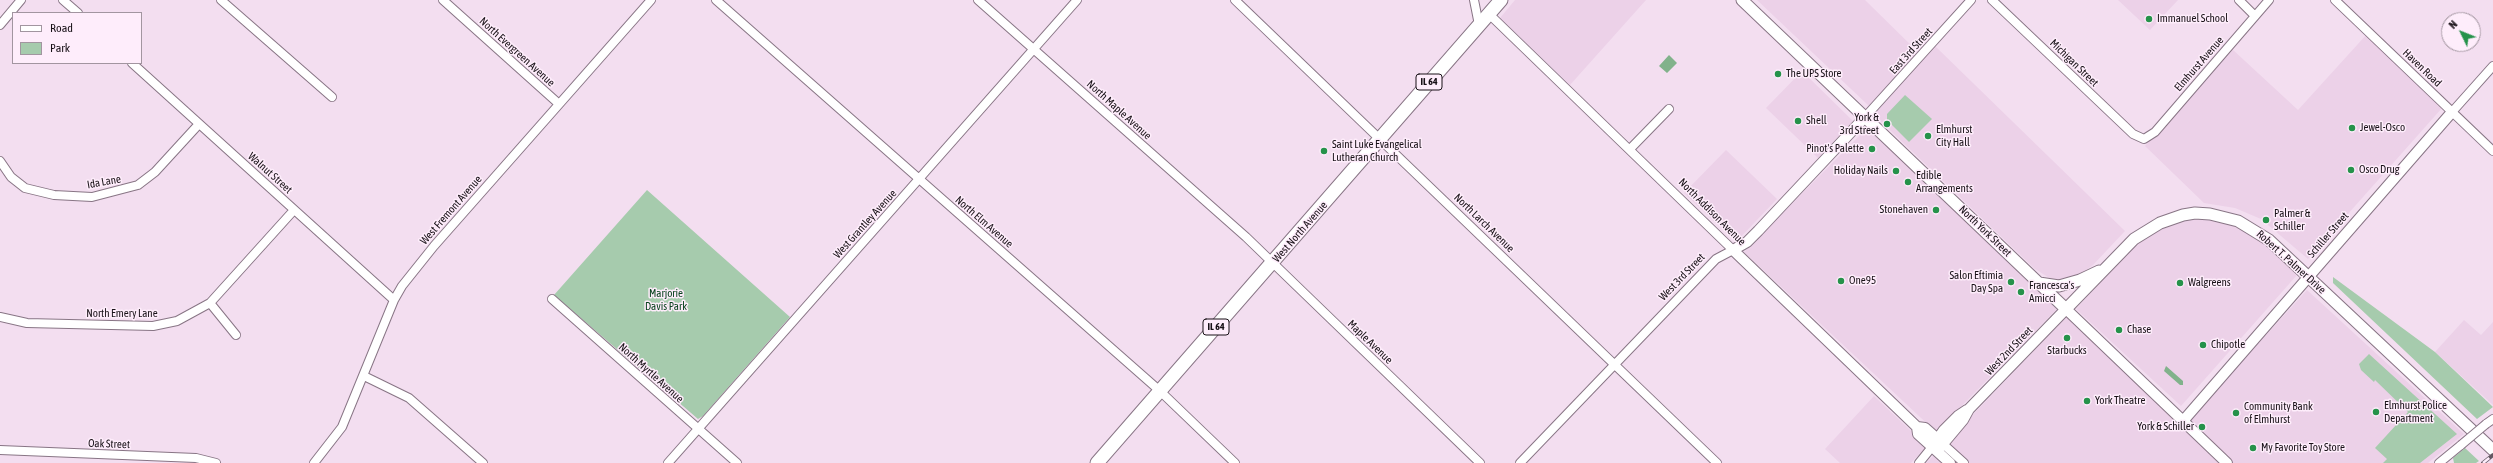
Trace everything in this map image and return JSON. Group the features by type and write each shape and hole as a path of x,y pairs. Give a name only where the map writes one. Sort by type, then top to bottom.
{"main road":[{"name":"West North Avenue","path":"1097,463 1501,0"},
{"name":"North York Street","path":"1742,0 1866,116 2066,309"},
{"name":"Robert T. Palmer Drive","path":"2066,309 2134,239 2160,223 2182,215 2206,213 2238,221 2257,231 2493,450"},
{"path":"2039,283 2060,286 2080,280 2106,267"}],"street":[{"path":"0,25 21,0"},
{"path":"64,0 77,12"},
{"path":"221,0 332,97"},
{"name":"North Evergreen Avenue","path":"443,0 559,104"},
{"name":"West Fremont Avenue","path":"314,463 342,427 394,300 416,267 651,0"},
{"name":"North Elm Avenue","path":"716,0 1160,391 1235,463"},
{"name":"North Maple Avenue","path":"978,0 1246,237"},
{"name":"West Grantley Avenue","path":"668,463 1077,0"},
{"name":"North Larch Avenue","path":"1235,0 1717,463"},
{"path":"1474,0 1479,25"},
{"name":"East 3rd Street","path":"1866,116 1971,0"},
{"name":"Michigan Street","path":"1992,0 2133,134 2144,139"},
{"path":"2238,0 2255,16"},
{"name":"Elmhurst Avenue","path":"2144,139 2155,132 2269,0"},
{"name":"Haven Road","path":"2335,0 2493,151"},
{"name":"North Addison Avenue","path":"1489,14 1917,427 1918,434 1938,445 1964,463"},
{"name":"Walnut Street","path":"133,64 394,300"},
{"name":"Schiller Street","path":"2183,421 2493,66"},
{"path":"1630,149 1669,109"},
{"name":"West 3rd Street","path":"1520,463 1716,259 1747,242 1866,116"},
{"name":"Ida Lane","path":"0,161 11,177 25,188 54,195 92,197 138,185 155,172 199,124"},
{"name":"North Emery Lane","path":"0,317 27,323 153,326 177,321 210,304 294,210"},
{"name":"Maple Avenue","path":"1246,237 1480,463"},
{"name":"North Myrtle Avenue","path":"552,299 736,463"},
{"path":"210,304 236,335"},
{"name":"West 2nd Street","path":"1919,463 1938,445 1958,416 1969,409 2066,309"},
{"name":"North York Street","path":"2066,309 2227,463"},
{"path":"364,376 409,398 484,463"},
{"path":"2439,463 2490,421"},
{"name":"North Addison Avenue","path":"1938,445 1950,463"},
{"name":"Oak Street","path":"0,450 196,458 216,463"}],"shaded area":[{"path":"1515,0 1646,0 1570,85 1500,18"},
{"path":"1757,0 1865,0 1918,52 1869,106"},
{"name":"Immanuel School","path":"2118,0 2178,0 2150,30"},
{"path":"2367,34 2442,108 2308,259 2261,219 2235,208 2204,203 2145,146 2232,49 2298,110"},
{"path":"1935,46 2125,231 2093,265 2072,280 2051,279 2035,269 1873,114"},
{"path":"1669,55 1677,63 1667,73 1659,66"},
{"path":"1802,71 1853,121 1818,158 1766,108"},
{"path":"1868,127 2057,309 1936,432 1744,252"},
{"path":"1726,150 1777,199 1736,242 1684,193"},
{"path":"2196,218 2226,222 2259,239 2297,275 2181,406 2076,309 2139,241 2165,226"},
{"path":"2307,290 2464,434 2428,463 2233,463 2189,420"},
{"path":"2068,315 2220,463 1966,463 1945,444"},
{"path":"2464,320 2481,335 2493,322 2493,405 2435,352"},
{"path":"2166,366 2183,381 2183,385 2180,385 2164,371"},
{"path":"1874,396 1927,446 1911,463 1840,463 1825,449"},
{"path":"1935,454 1945,463 1926,463"}],"green space":[{"path":"1905,95 1932,119 1909,142 1887,120 1887,114"},
{"name":"Marjorie Davis Park","path":"647,190 790,317 703,416 698,419 554,295"},
{"path":"2333,277 2435,352 2493,407 2477,419 2333,283"},
{"path":"2369,354 2457,434 2420,463 2383,463 2387,459 2375,448 2408,412 2375,380 2374,382 2361,370 2359,364"},
{"path":"2465,448 2479,461 2476,463 2454,463 2453,458"}],"railway":[{"path":"2483,463 2493,455"}],"place":[{"name":"Immanuel School","path":"2149,19"},
{"name":"The UPS Store","path":"1778,74"},
{"name":"Shell","path":"1798,121"},
{"name":"York & 3rd Street","path":"1887,124"},
{"name":"Jewel-Osco","path":"2352,128"},
{"name":"Elmhurst City Hall","path":"1928,136"},
{"name":"Pinot's Palette","path":"1872,149"},
{"name":"Saint Luke Evangelical Lutheran Church","path":"1324,151"},
{"name":"Osco Drug","path":"2351,170"},
{"name":"Holiday Nails","path":"1896,171"},
{"name":"Edible Arrangements","path":"1908,182"},
{"name":"Stonehaven","path":"1936,210"},
{"name":"Palmer & Schiller","path":"2266,220"},
{"name":"One95","path":"1841,281"},
{"name":"Salon Eftimia Day Spa","path":"2011,282"},
{"name":"Walgreens","path":"2180,283"},
{"name":"Francesca's Amicci","path":"2021,292"},
{"name":"Chase","path":"2119,330"},
{"name":"Starbucks","path":"2067,338"},
{"name":"Chipotle","path":"2203,345"},
{"name":"York Theatre","path":"2087,401"},
{"name":"Elmhurst Police Department","path":"2376,412"},
{"name":"Community Bank of Elmhurst","path":"2236,413"},
{"name":"York & Schiller","path":"2202,427"},
{"name":"My Favorite Toy Store","path":"2253,448"}]}
